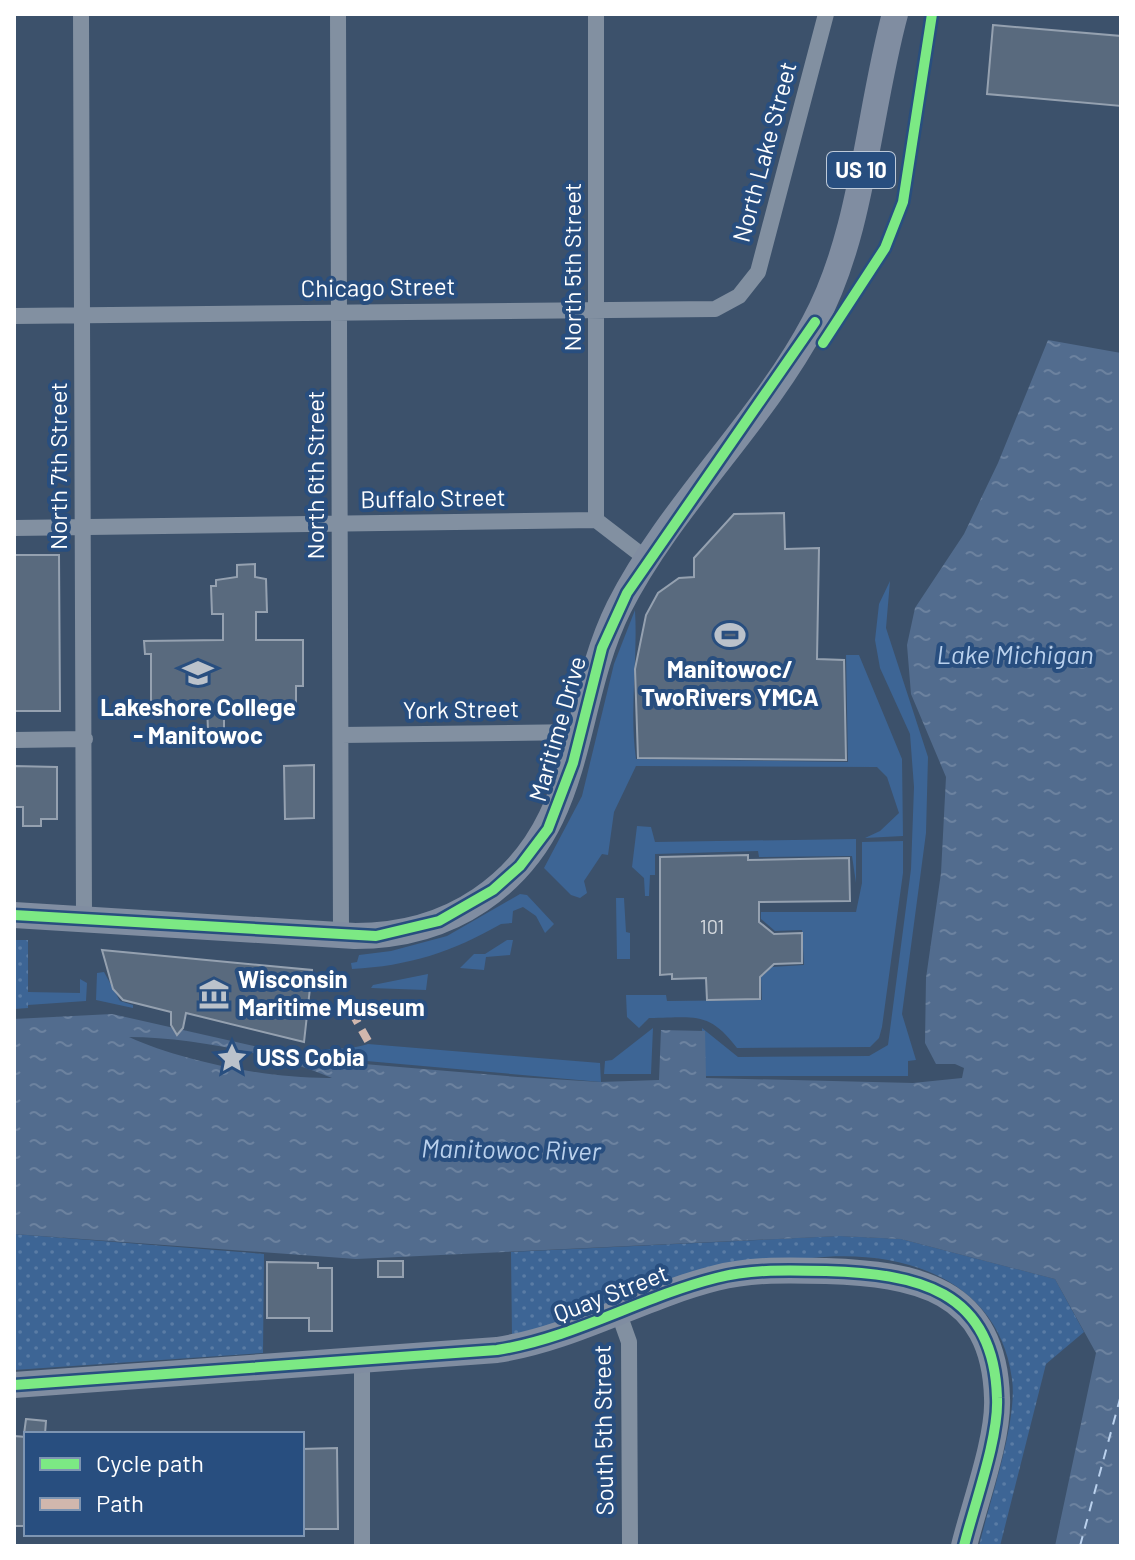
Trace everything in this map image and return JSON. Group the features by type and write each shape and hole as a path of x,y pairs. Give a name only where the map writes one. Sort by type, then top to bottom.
{"main road":[{"name":"Maritime Drive","path":"14,915 341,935 386,935 427,925 461,911 502,883 548,829 581,732 602,648 619,607 648,560 815,322 842,253 895,14"},
{"name":"Quay Street","path":"14,1385 362,1361 531,1345 719,1277 776,1271 894,1275 921,1282 956,1301 982,1334 997,1394 995,1420 964,1546"}],"street":[{"name":"North 7th Street","path":"81,14 84,918"},
{"name":"North 6th Street","path":"338,14 341,935"},
{"name":"North 5th Street","path":"596,14 596,520"},
{"name":"North Lake Street","path":"739,296 758,272 826,14"},
{"name":"Chicago Street","path":"14,316 702,310 715,309 739,296"},
{"path":"596,520 648,560"},
{"name":"Buffalo Street","path":"14,528 596,520"},
{"name":"York Street","path":"341,735 581,732"},
{"path":"14,740 85,739"},
{"name":"South 5th Street","path":"619,1314 629,1342 630,1546"},
{"path":"362,1361 362,1546"}],"shaded area":[{"path":"890,581 886,628 928,757 926,833 902,1014 916,1060 908,1061 908,1076 702,1076 702,1028 738,1057 869,1056 888,1045 911,869 914,787 910,734 880,668 875,640 879,604"},
{"path":"635,610 633,722 636,759 848,762 846,655 859,655 902,759 903,836 865,838 880,831 899,813 887,777 877,767 636,766 614,812 608,855 602,854 584,881 587,893 580,898 571,895 544,868 582,796 614,664"},
{"path":"637,826 651,827 655,842 856,839 856,883 852,856 759,857 758,851 655,854 655,875 650,875 649,896 645,896 644,878 632,867"},
{"path":"903,841 903,873 882,1027 879,1038 870,1047 737,1048 717,1027 699,1019 649,1018 639,1028 627,1017 626,995 666,995 667,1001 762,1000 761,977 772,967 804,965 802,930 775,931 761,919 761,912 856,912 862,883 862,842"},
{"path":"520,894 527,895 554,924 545,933 536,916 523,907 513,911 512,923 501,924 447,950 392,965 352,969 351,963 357,962 359,955 391,951 447,936"},
{"path":"616,898 624,898 626,932 630,933 630,959 617,959"},
{"path":"14,940 28,940 28,1008 14,1009"},
{"path":"507,940 513,940 510,955 486,957 484,970 460,968 474,954 485,954"},
{"path":"104,972 120,1001 133,1005 133,1008 96,1000 97,973"},
{"path":"428,974 426,990 371,988 373,985"},
{"path":"80,979 87,983 86,1001 28,1005 28,992 80,993"},
{"path":"653,1028 651,1074 604,1074 605,1061 612,1060"},
{"path":"368,1044 600,1063 601,1082 310,1056 308,1052"},
{"path":"14,1234 264,1254 263,1353 14,1370"},
{"path":"839,1236 901,1239 1055,1279 1084,1332 1046,1364 1000,1546 979,1546 1007,1439 1013,1396 1012,1379 1003,1344 988,1316 966,1294 940,1277 911,1265 879,1258 845,1256 796,1260 512,1336 511,1252"}],"water":[{"path":"1048,340 1121,353 1121,1546 1055,1546 1096,1353 1055,1279 901,1239 839,1236 356,1259 14,1234 14,1019 112,1014 316,1060 600,1082 659,1080 661,1030 705,1031 706,1078 913,1083 962,1078 964,1068 955,1064 936,1064 925,1043 926,978 941,873 946,777 911,694 907,645 915,608 964,534 998,463","holes":["129,1037 259,1054 332,1078 282,1076 228,1067 175,1054"]}],"building":[{"path":"993,25 1121,36 1121,106 987,94"},
{"name":"Manitowoc/ TwoRivers YMCA","path":"784,513 785,549 819,548 817,659 844,660 846,760 638,758 635,669 646,615 658,593 679,578 694,577 694,558 734,514"},
{"path":"14,555 59,555 60,711 14,711"},
{"path":"255,564 255,577 266,579 267,612 256,612 256,640 303,640 303,686 296,686 296,703 224,706 224,730 208,730 207,706 151,705 151,654 145,654 144,641 223,640 223,614 212,614 211,586 216,586 216,580 237,577 237,565"},
{"path":"314,765 314,818 285,819 284,766"},
{"path":"14,766 57,767 57,819 41,819 41,826 23,826 23,807 14,807"},
{"path":"748,855 748,860 849,858 850,901 759,902 759,922 774,934 802,933 802,963 774,964 760,977 760,999 707,1000 706,978 672,979 672,974 660,975 660,857"},
{"name":"Wisconsin Maritime Museum","path":"102,950 312,970 304,1042 186,1013 183,1028 177,1035 171,1025 171,1012 123,1000 113,989"},
{"path":"378,1261 403,1261 403,1277 378,1277"},
{"path":"267,1262 318,1263 318,1268 332,1268 332,1331 309,1331 309,1318 267,1318"},
{"path":"26,1419 46,1421 45,1432 24,1432"},
{"path":"14,1436 24,1437 24,1526 14,1526"},
{"path":"337,1448 338,1529 304,1529 304,1449"}],"ferry route":[{"path":"1080,1546 1121,1395"}],"marked path":[{"path":"350,1009 368,1041"}],"cycle path":[{"path":"823,343 885,248 903,202 932,14"},
{"path":"14,915 376,936 439,921 493,890 520,866 548,829 573,763 602,648 627,593 815,322"},
{"path":"14,1385 497,1350 553,1336 688,1286 729,1275 799,1270 890,1277 918,1283 944,1294 965,1310 982,1332 992,1361 997,1414 985,1472 964,1546"}],"place":[{"name":"Manitowoc/ TwoRivers YMCA","path":"730,635"},
{"name":"Lakeshore College - Manitowoc","path":"198,673"},
{"name":"Wisconsin Maritime Museum","path":"214,994"},
{"name":"USS Cobia","path":"232,1058"}],"water label":[{"name":"Lake Michigan","path":"1015,655"},
{"name":"Manitowoc River","path":"511,1150"}]}
